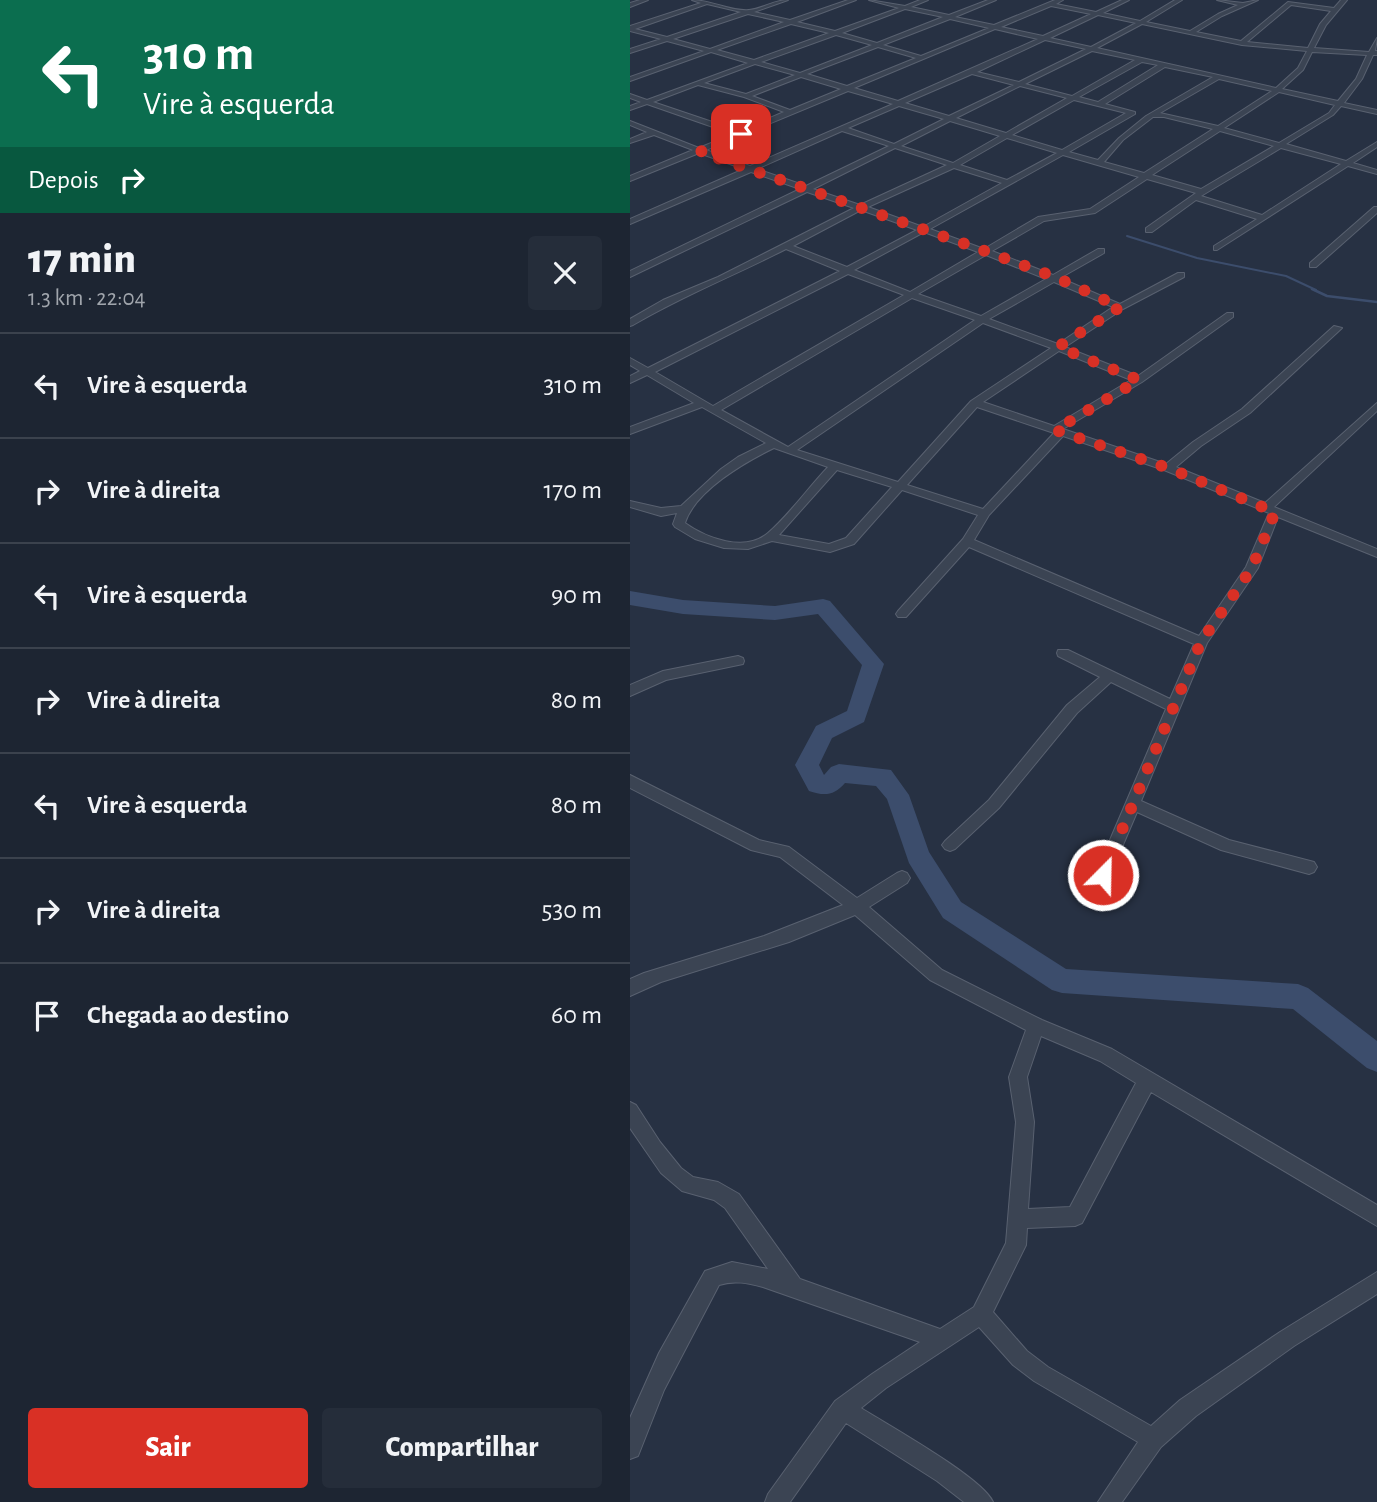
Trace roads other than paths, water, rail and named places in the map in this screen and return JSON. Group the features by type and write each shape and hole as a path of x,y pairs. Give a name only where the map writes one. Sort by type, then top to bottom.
{"street":[{"path":"630,5 645,0"},
{"path":"695,0 837,33 923,58"},
{"path":"630,51 785,0"},
{"path":"630,79 853,0"},
{"path":"872,0 992,29 1377,112"},
{"path":"630,108 925,0"},
{"path":"746,96 993,0"},
{"path":"1035,0 1140,24 1242,43 1374,54"},
{"path":"630,179 1060,0"},
{"path":"630,222 844,129 1126,0"},
{"path":"630,274 1019,85 1140,24 1180,0"},
{"path":"1220,0 1243,5"},
{"path":"1189,34 1255,0"},
{"path":"715,409 1050,216 1092,211 1146,176 1276,91 1301,69 1323,24 1344,0"},
{"path":"630,29 706,3"},
{"path":"1242,43 1290,3 1336,10"},
{"path":"630,29 802,75 1146,176 1263,218"},
{"path":"1149,230 1340,105 1374,54 1377,40"},
{"path":"630,323 666,302 722,279 862,207 956,164 1140,60"},
{"path":"1098,105 1163,65"},
{"path":"971,72 1072,99 1150,116 1162,113 1218,77"},
{"path":"697,83 746,96 792,113"},
{"path":"630,96 741,134"},
{"path":"630,380 722,337 925,230 1131,113"},
{"path":"1162,113 1377,172"},
{"path":"1099,163 1121,139 1150,116"},
{"path":"630,123 700,152 1055,277 1120,307"},
{"path":"844,129 1008,183"},
{"path":"630,141 652,133"},
{"path":"1217,248 1377,144"},
{"path":"1313,265 1377,209"},
{"path":"786,246 911,295 1058,347 1139,380"},
{"path":"789,451 982,319 1101,251"},
{"path":"771,537 830,548 850,541 975,402 1120,307 1181,275"},
{"path":"902,614 967,542 985,513 1058,431 1139,380 1230,315"},
{"path":"1168,468 1197,444 1246,411 1338,328"},
{"path":"630,361 789,451 985,513"},
{"path":"975,402 1168,468 1377,553"},
{"path":"630,430 704,403"},
{"path":"1103,875 1201,642 1252,568 1271,510 1377,405"},
{"path":"773,444 734,464 684,509 679,524 700,538 739,545 762,542 771,537 834,467"},
{"path":"630,504 661,512 684,509"},
{"path":"1364,548 1377,537"},
{"path":"967,542 1201,642"},
{"path":"1063,653 1172,706"},
{"path":"630,691 663,676 738,662"},
{"path":"950,845 995,804 1072,709 1109,676"},
{"path":"630,781 756,846 784,852 857,907 936,975 1036,1026 1106,1055 1377,1216"},
{"path":"1133,804 1226,846 1309,867"},
{"path":"630,988 661,975 760,944 857,907 902,878"},
{"path":"776,1502 843,1409 981,1314 1016,1245 1025,1122 1018,1077 1036,1026"},
{"path":"1019,1219 1075,1216 1147,1081"},
{"path":"630,1111 668,1167 685,1183 722,1192 732,1201 793,1287"},
{"path":"630,1448 637,1425 669,1358 712,1278 721,1272 738,1271 793,1287 943,1340"},
{"path":"1109,1502 1153,1439 1199,1400 1287,1339 1377,1282"},
{"path":"981,1314 1020,1358 1041,1374 1153,1439"},
{"path":"843,1409 945,1473 982,1502"}],"waterway":[{"path":"1127,236 1197,258 1286,276 1316,290"},
{"path":"1312,289 1327,296 1377,302"},
{"path":"630,598 683,607 775,613 823,606 873,664 856,716 824,732 807,765 817,784 829,785 839,773 883,777 897,795 918,856 952,910 1062,981 1298,997 1377,1058"}]}
